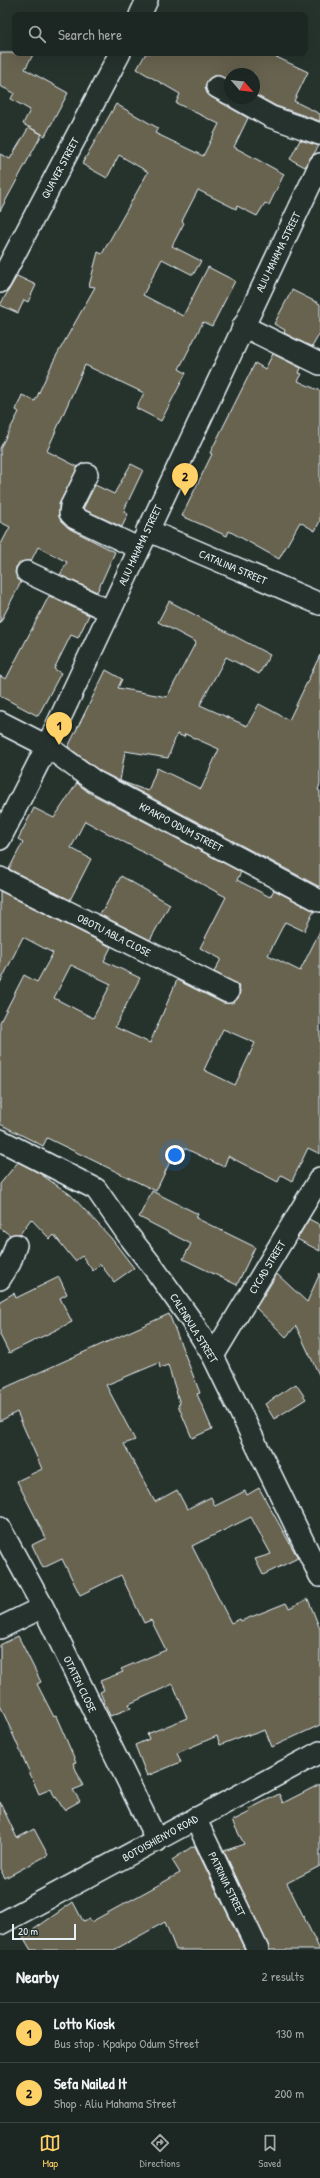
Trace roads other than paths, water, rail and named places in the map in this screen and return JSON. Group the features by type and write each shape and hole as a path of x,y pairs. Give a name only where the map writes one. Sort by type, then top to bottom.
{"street":[{"path":"142,12 148,0"},
{"name":"QUAVER STREET","path":"0,282 118,56"},
{"path":"248,104 271,117 320,134"},
{"name":"ALIU MAHAMA STREET","path":"0,839 47,746 138,548 319,168"},
{"path":"243,326 320,364"},
{"path":"88,474 71,506 70,513 75,518 138,548"},
{"name":"CATALINA STREET","path":"147,530 320,604"},
{"path":"27,572 109,611"},
{"path":"0,722 47,746"},
{"name":"KPAKPO ODUM STREET","path":"47,746 94,782 320,901"},
{"name":"OBOTU ABLA CLOSE","path":"0,878 228,992"},
{"name":"CALENDULA STREET","path":"0,1140 96,1189 170,1290 213,1356 320,1576"},
{"name":"CYCAD STREET","path":"213,1356 320,1178"},
{"path":"0,1279 10,1264 16,1245"},
{"name":"OTATEN CLOSE","path":"0,1528 43,1607 157,1841"},
{"path":"0,1628 43,1607"},
{"name":"BOTOISHIENYO ROAD","path":"0,1924 157,1841 195,1818 320,1752"},
{"name":"PATRINIA STREET","path":"195,1818 258,1950"}],"place":[{"name":"Sefa Nailed It","path":"185,496"},
{"name":"Lotto Kiosk","path":"59,745"}]}
